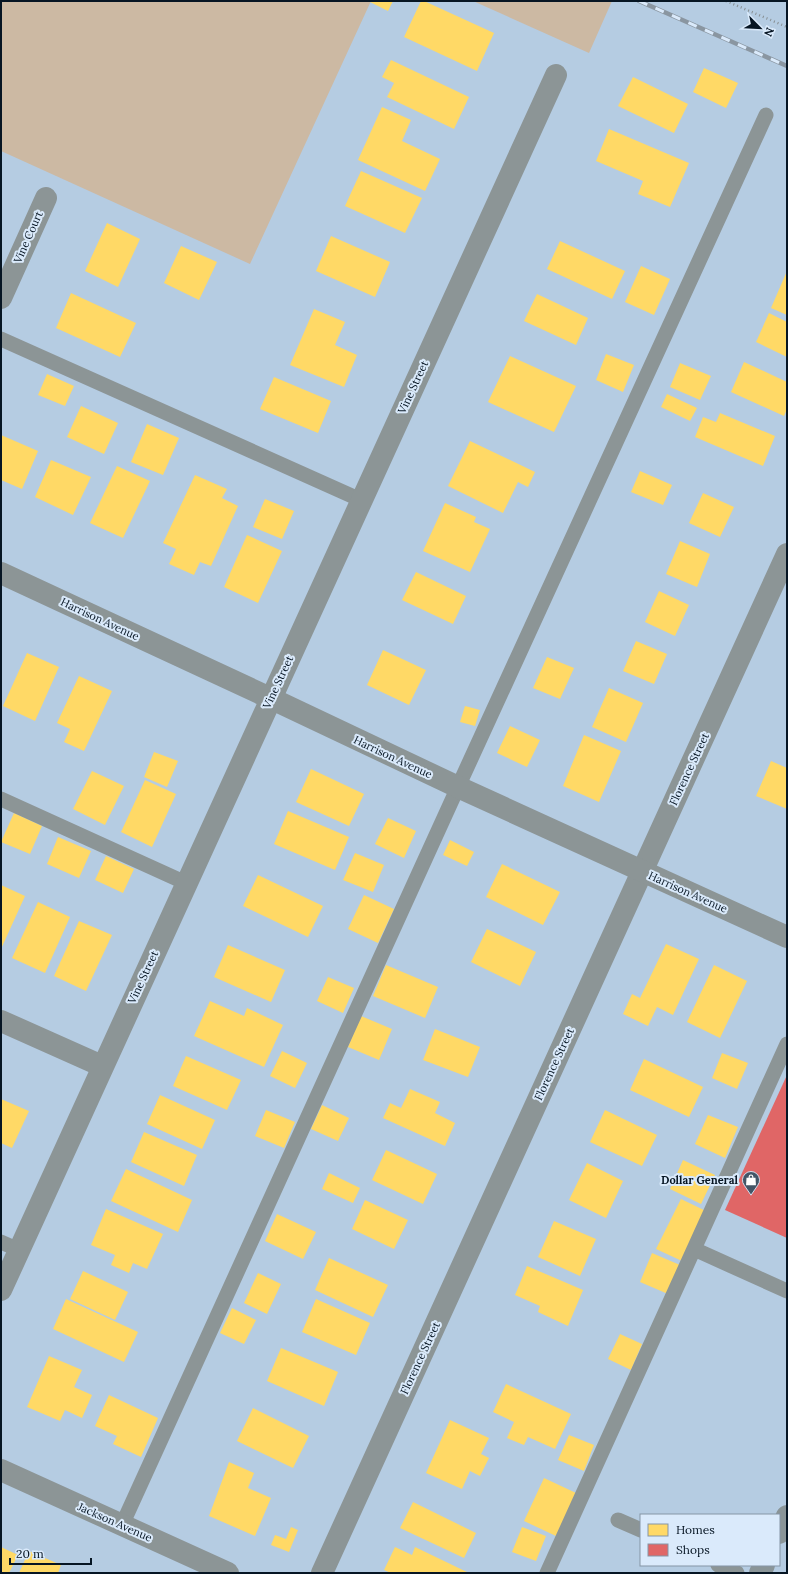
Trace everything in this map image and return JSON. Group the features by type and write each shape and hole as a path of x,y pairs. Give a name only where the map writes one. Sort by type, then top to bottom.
{"main road":[{"path":"780,1531 787,1516"}],"street":[{"name":"Vine Street","path":"1,1290 10,1246 102,1066 556,75"},
{"name":"Vine Court","path":"1,298 46,198"},
{"name":"Florence Street","path":"322,1573 787,554"},
{"name":"Harrison Avenue","path":"1,573 458,787 787,937"},
{"path":"1,1021 102,1066"},
{"name":"Jackson Avenue","path":"1,1470 228,1573"}],"lane":[{"path":"122,1525 766,116"},
{"path":"1,339 361,500"},
{"path":"1,799 186,883"},
{"path":"547,1573 787,1044"},
{"path":"694,1250 787,1291"},
{"path":"618,1520 640,1530"},
{"path":"720,1566 737,1573"}],"path":[{"path":"726,1 786,27"}],"shaded area":[{"path":"1,1 371,1 250,264 1,151"},
{"path":"473,1 612,1 589,53"}],"building: Homes":[{"path":"368,1 393,1 388,11"},
{"path":"421,1 424,1 494,33 477,71 404,37"},
{"path":"391,60 469,97 454,129 387,97 394,83 382,77"},
{"path":"704,68 738,83 726,108 693,92"},
{"path":"633,77 688,104 674,133 618,106"},
{"path":"382,107 411,120 402,141 440,159 425,191 358,160"},
{"path":"609,129 689,163 670,207 638,194 643,181 596,161"},
{"path":"361,171 422,198 405,233 345,206"},
{"path":"107,223 140,239 118,287 85,271"},
{"path":"331,236 390,262 375,297 316,271"},
{"path":"560,241 625,271 612,299 547,269"},
{"path":"181,246 217,262 199,300 164,283"},
{"path":"641,266 670,279 654,315 625,302"},
{"path":"787,271 787,315 771,308"},
{"path":"71,293 136,323 120,357 56,328"},
{"path":"537,294 588,318 576,345 524,321"},
{"path":"314,309 345,322 335,345 357,355 344,387 290,365"},
{"path":"769,313 787,322 787,357 756,342"},
{"path":"606,354 634,365 623,392 596,380"},
{"path":"510,356 576,386 554,432 488,402"},
{"path":"744,362 787,382 787,409 784,416 731,392"},
{"path":"680,363 711,376 700,400 670,387"},
{"path":"47,374 74,386 65,406 38,395"},
{"path":"274,377 331,401 318,433 260,409"},
{"path":"667,394 697,408 690,421 661,407"},
{"path":"81,406 118,423 104,454 67,437"},
{"path":"720,413 775,436 763,466 695,437 703,417 716,422"},
{"path":"147,424 179,438 163,475 131,462"},
{"path":"1,435 38,451 22,489 1,480"},
{"path":"470,441 535,472 528,487 518,482 503,513 448,486"},
{"path":"51,460 91,477 73,515 35,497"},
{"path":"117,466 150,481 123,538 90,523"},
{"path":"640,471 672,485 663,505 631,492"},
{"path":"195,475 227,489 222,498 238,506 211,566 200,562 194,575 169,564 176,549 163,543"},
{"path":"703,493 734,507 720,537 689,523"},
{"path":"265,499 294,511 282,539 253,527"},
{"path":"445,503 476,517 474,522 490,529 470,572 423,551"},
{"path":"247,535 282,551 258,603 224,587"},
{"path":"680,541 710,554 697,587 666,574"},
{"path":"416,572 466,596 453,624 402,600"},
{"path":"659,591 689,605 675,636 645,622"},
{"path":"636,641 667,654 654,684 623,671"},
{"path":"383,650 426,670 409,705 367,685"},
{"path":"27,653 59,667 35,721 3,706"},
{"path":"547,657 574,668 560,699 533,688"},
{"path":"79,676 112,691 84,751 64,742 70,729 57,723"},
{"path":"609,688 643,703 626,742 592,727"},
{"path":"465,706 480,710 475,726 460,722"},
{"path":"510,726 540,740 527,767 497,753"},
{"path":"584,735 621,751 599,802 563,786"},
{"path":"154,752 178,761 167,787 144,777"},
{"path":"771,761 787,768 787,809 756,796"},
{"path":"311,769 364,794 349,826 296,802"},
{"path":"92,771 124,786 105,825 73,809"},
{"path":"145,780 176,794 152,847 121,832"},
{"path":"288,811 349,837 335,870 274,844"},
{"path":"14,813 42,826 30,854 1,842"},
{"path":"388,818 416,831 404,858 375,844"},
{"path":"58,837 91,851 79,878 47,864"},
{"path":"450,840 474,852 467,866 443,855"},
{"path":"355,853 384,865 373,892 343,880"},
{"path":"106,856 134,869 123,893 95,880"},
{"path":"502,864 560,892 543,925 486,897"},
{"path":"258,875 323,906 308,937 243,906"},
{"path":"1,885 25,896 1,949"},
{"path":"364,895 394,909 378,943 348,929"},
{"path":"38,902 70,917 45,973 12,958"},
{"path":"79,921 112,935 86,991 54,976"},
{"path":"487,929 536,952 520,986 471,962"},
{"path":"666,944 699,959 673,1015 657,1007 648,1026 623,1014 632,994 640,998"},
{"path":"228,945 285,970 271,1002 214,977"},
{"path":"386,965 438,987 425,1018 373,996"},
{"path":"714,965 747,981 720,1038 687,1022"},
{"path":"328,977 354,988 343,1013 317,1001"},
{"path":"210,1001 244,1016 247,1008 283,1025 264,1067 194,1036"},
{"path":"361,1016 392,1029 379,1060 348,1047"},
{"path":"435,1029 480,1047 468,1077 423,1060"},
{"path":"282,1051 307,1063 295,1088 270,1076"},
{"path":"722,1053 748,1063 737,1089 712,1078"},
{"path":"186,1056 241,1080 227,1110 173,1086"},
{"path":"644,1059 703,1087 689,1117 630,1090"},
{"path":"410,1089 440,1102 435,1113 455,1123 445,1146 383,1118 390,1103 401,1108"},
{"path":"160,1095 215,1120 202,1149 147,1124"},
{"path":"1,1099 29,1111 12,1148 1,1143"},
{"path":"322,1105 349,1118 338,1141 311,1129"},
{"path":"266,1110 295,1122 284,1148 255,1136"},
{"path":"605,1110 657,1135 642,1166 590,1142"},
{"path":"708,1115 738,1127 725,1158 695,1144"},
{"path":"144,1132 197,1155 184,1186 131,1162"},
{"path":"386,1150 437,1174 423,1204 372,1180"},
{"path":"683,1160 715,1175 701,1204 670,1189"},
{"path":"587,1163 623,1181 606,1218 569,1200"},
{"path":"126,1169 192,1200 178,1232 111,1201"},
{"path":"329,1173 360,1188 353,1203 322,1189"},
{"path":"681,1199 706,1211 682,1261 656,1249"},
{"path":"365,1200 408,1220 394,1249 352,1229"},
{"path":"106,1209 163,1234 147,1269 133,1263 129,1273 111,1265 115,1255 91,1245"},
{"path":"277,1214 316,1232 303,1259 265,1241"},
{"path":"554,1221 596,1239 580,1276 538,1257"},
{"path":"652,1253 680,1265 668,1294 640,1282"},
{"path":"329,1258 388,1285 373,1317 315,1290"},
{"path":"527,1266 583,1290 568,1326 538,1312 540,1306 515,1295"},
{"path":"83,1271 128,1292 115,1320 70,1299"},
{"path":"258,1273 281,1284 267,1314 244,1303"},
{"path":"66,1299 138,1332 124,1362 53,1329"},
{"path":"316,1299 370,1323 356,1355 302,1332"},
{"path":"232,1308 256,1320 244,1344 220,1333"},
{"path":"620,1334 642,1344 631,1370 608,1359"},
{"path":"281,1348 338,1372 324,1406 267,1381"},
{"path":"49,1356 82,1370 74,1387 92,1395 82,1418 65,1410 60,1421 27,1407"},
{"path":"506,1384 571,1414 555,1449 528,1437 524,1445 507,1438 514,1422 493,1412"},
{"path":"109,1395 158,1418 141,1457 113,1444 117,1436 95,1426"},
{"path":"253,1408 309,1436 293,1468 237,1441"},
{"path":"450,1420 489,1438 481,1454 489,1458 480,1476 470,1471 462,1489 426,1473"},
{"path":"569,1435 594,1445 584,1471 558,1460"},
{"path":"229,1462 254,1473 248,1488 271,1498 255,1536 209,1516"},
{"path":"544,1478 576,1493 556,1536 524,1521"},
{"path":"413,1502 476,1533 464,1558 400,1528"},
{"path":"291,1527 298,1530 289,1552 271,1545 275,1535 286,1539"},
{"path":"522,1527 546,1536 536,1561 512,1552"},
{"path":"1,1547 18,1555 9,1573 1,1573"},
{"path":"395,1547 412,1555 415,1547 469,1573 391,1573 384,1570"},
{"path":"29,1551 61,1565 58,1573 19,1573"}],"building: Shops":[{"path":"787,1075 787,1238 725,1210"}],"railway":[{"path":"639,1 787,66"}],"place":[{"name":"Dollar General","path":"751,1195"}]}
